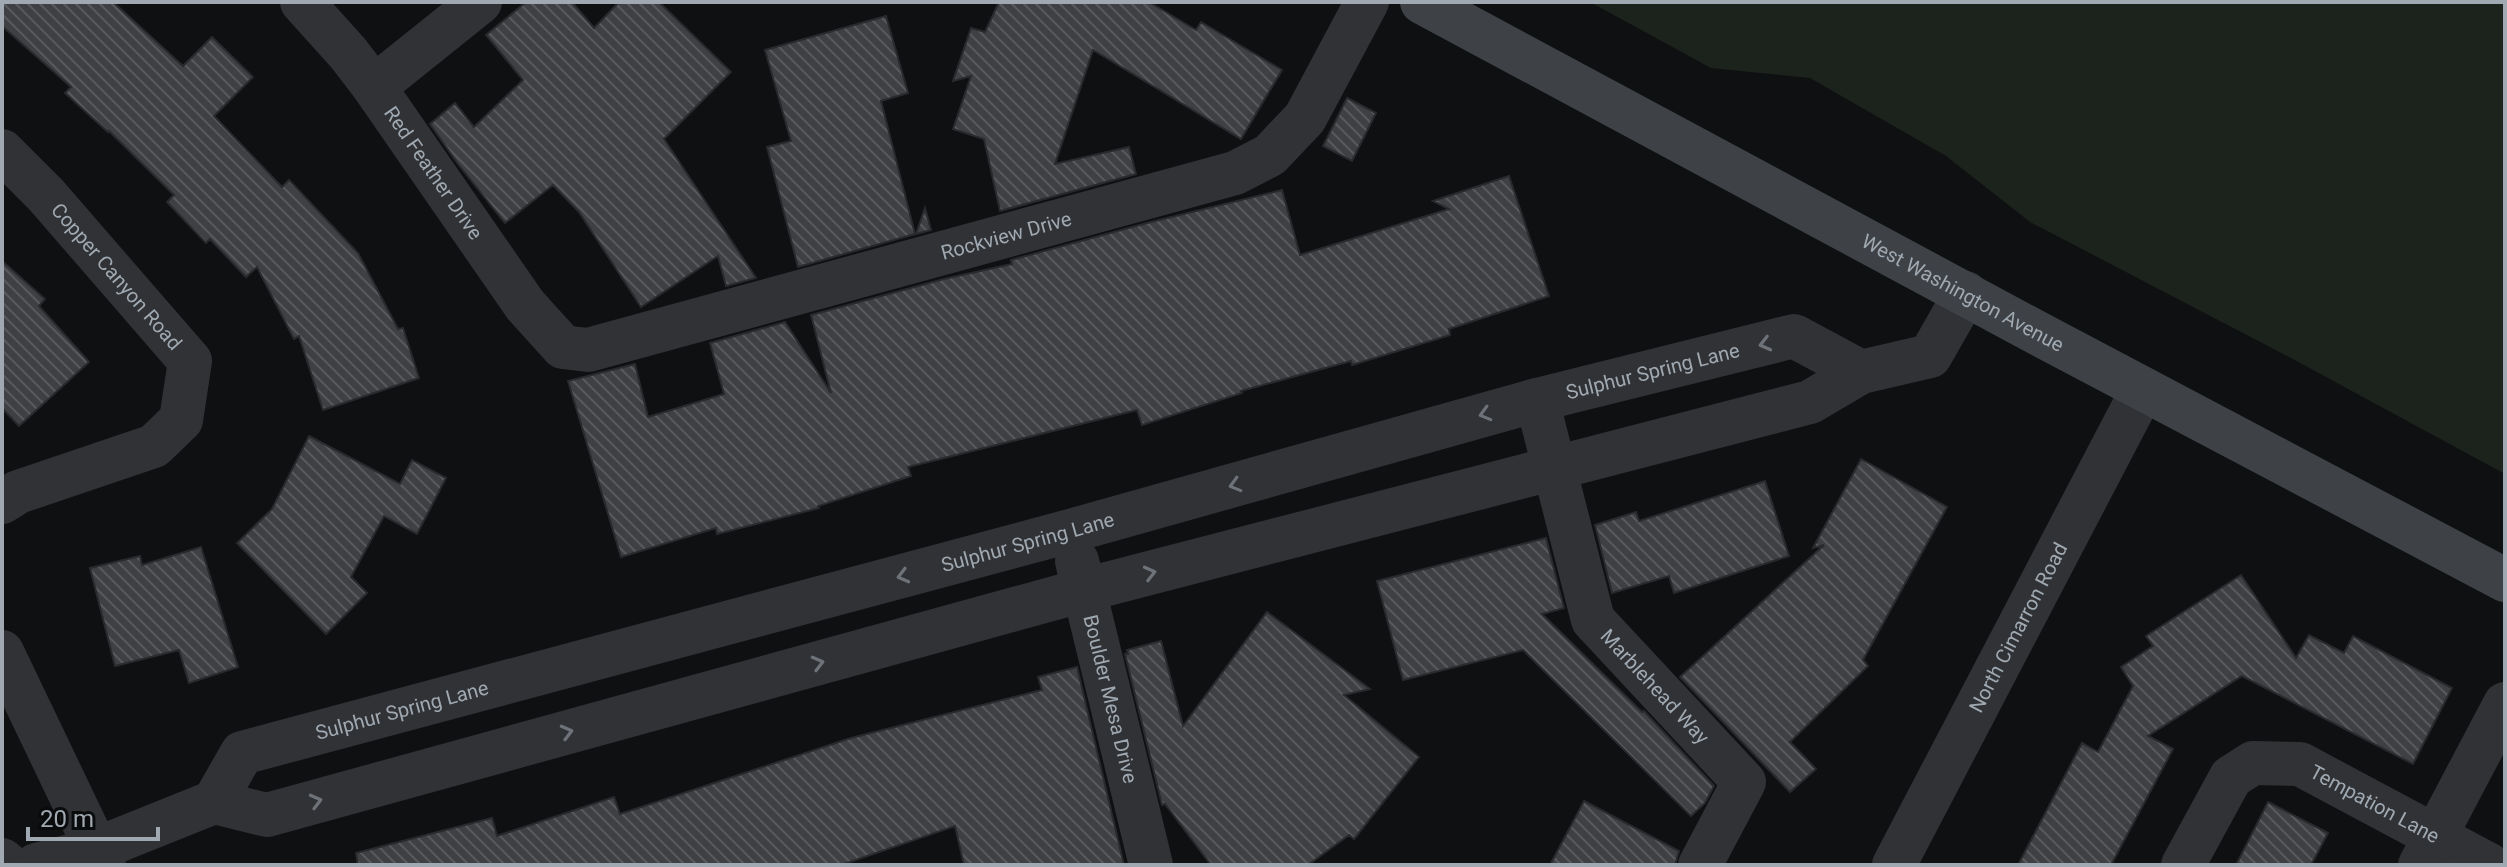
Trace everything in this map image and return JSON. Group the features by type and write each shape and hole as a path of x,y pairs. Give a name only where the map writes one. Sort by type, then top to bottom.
{"main road":[{"name":"West Washington Avenue","path":"1422,2 2505,580"}],"street":[{"name":"Red Feather Drive","path":"302,2 374,87 525,305 563,347"},
{"path":"374,87 480,2"},
{"name":"Rockview Drive","path":"563,347 588,350 1235,173 1270,155 1305,118 1367,2"},
{"name":"Copper Canyon Road","path":"2,151 46,195 190,361 181,420 154,446 18,492 2,502"},
{"path":"36,865 100,857 214,802 267,815 1084,590 1810,402 1861,372 1930,356 1966,293"},
{"name":"Sulphur Spring Lane","path":"214,802 242,753 1070,531 1537,400 1794,336 1861,372"},
{"name":"North Cimarron Road","path":"1894,865 2143,389"},
{"name":"Marblehead Way","path":"1537,400 1593,620 1744,782 1700,865"},
{"name":"Boulder Mesa Drive","path":"1070,531 1151,865"},
{"path":"2,652 100,857"},
{"path":"2427,850 2505,704"},
{"name":"Tempation Lane","path":"2183,865 2231,777 2253,763 2300,764 2427,850 2489,865"},
{"path":"2,860 8,865"}],"shaded area":[{"path":"1590,2 2505,2 2505,474 2030,222 1946,156 1810,78 1711,68"}],"building":[{"path":"2,2 113,2 183,66 212,37 253,77 214,116 282,187 289,180 358,253 398,329 403,328 419,378 323,410 299,336 294,339 257,267 246,277 210,239 206,243 167,202 174,195 65,93 71,87 2,26"},
{"path":"526,2 572,2 594,28 619,2 659,2 731,72 664,139 756,278 726,286 718,256 641,307 579,212 553,185 505,223 430,124 455,103 474,127 523,80 486,35"},
{"path":"999,2 1149,2 1196,30 1201,22 1282,70 1241,139 1093,50 1055,164 1129,147 1136,174 1000,211 984,139 953,129 971,76 953,81 971,28 985,32"},
{"path":"886,16 908,93 881,101 915,234 798,267 767,147 791,141 765,50"},
{"path":"1347,98 1376,113 1352,161 1323,146"},
{"path":"1509,176 1549,296 1449,329 1450,335 1352,365 1351,361 1241,391 1142,425 1137,410 908,467 911,476 819,508 717,534 716,528 621,557 568,381 635,364 648,417 724,394 710,343 785,322 831,393 811,315 1012,264 1011,260 1147,223 1282,190 1300,255 1449,209 1433,201"},
{"path":"925,208 931,230 916,234"},
{"path":"2,261 45,299 39,306 89,362 19,426 2,408"},
{"path":"309,436 400,484 412,460 446,478 417,534 384,516 351,577 367,593 326,634 237,543 272,509"},
{"path":"1861,459 1947,507 1863,660 1868,666 1790,742 1816,769 1790,792 1680,677 1824,545 1813,548"},
{"path":"1765,481 1789,556 1674,593 1669,576 1612,593 1595,525 1636,512 1639,521"},
{"path":"1546,538 1564,608 1542,614 1644,711 1714,786 1705,803 1691,816 1523,650 1403,680 1377,581"},
{"path":"201,547 238,667 189,683 179,650 115,666 90,568 140,556 142,565"},
{"path":"2241,575 2296,658 2309,635 2344,653 2353,636 2452,688 2413,764 2242,676 2148,736 2173,749 2111,865 2018,865 2082,743 2098,752 2133,686 2121,667 2153,646 2146,636"},
{"path":"1267,612 1370,689 1344,695 1419,757 1354,839 1349,835 1308,865 1211,865 1165,804 1162,805 1125,654 1128,654 1127,650 1161,641 1183,726"},
{"path":"1077,667 1124,865 964,865 955,826 841,865 358,865 356,853 492,818 497,836 614,797 620,814 851,738 1042,690 1038,677"},
{"path":"1584,801 1679,851 1675,865 1550,865"},
{"path":"2268,802 2328,833 2311,865 2236,865"}]}
